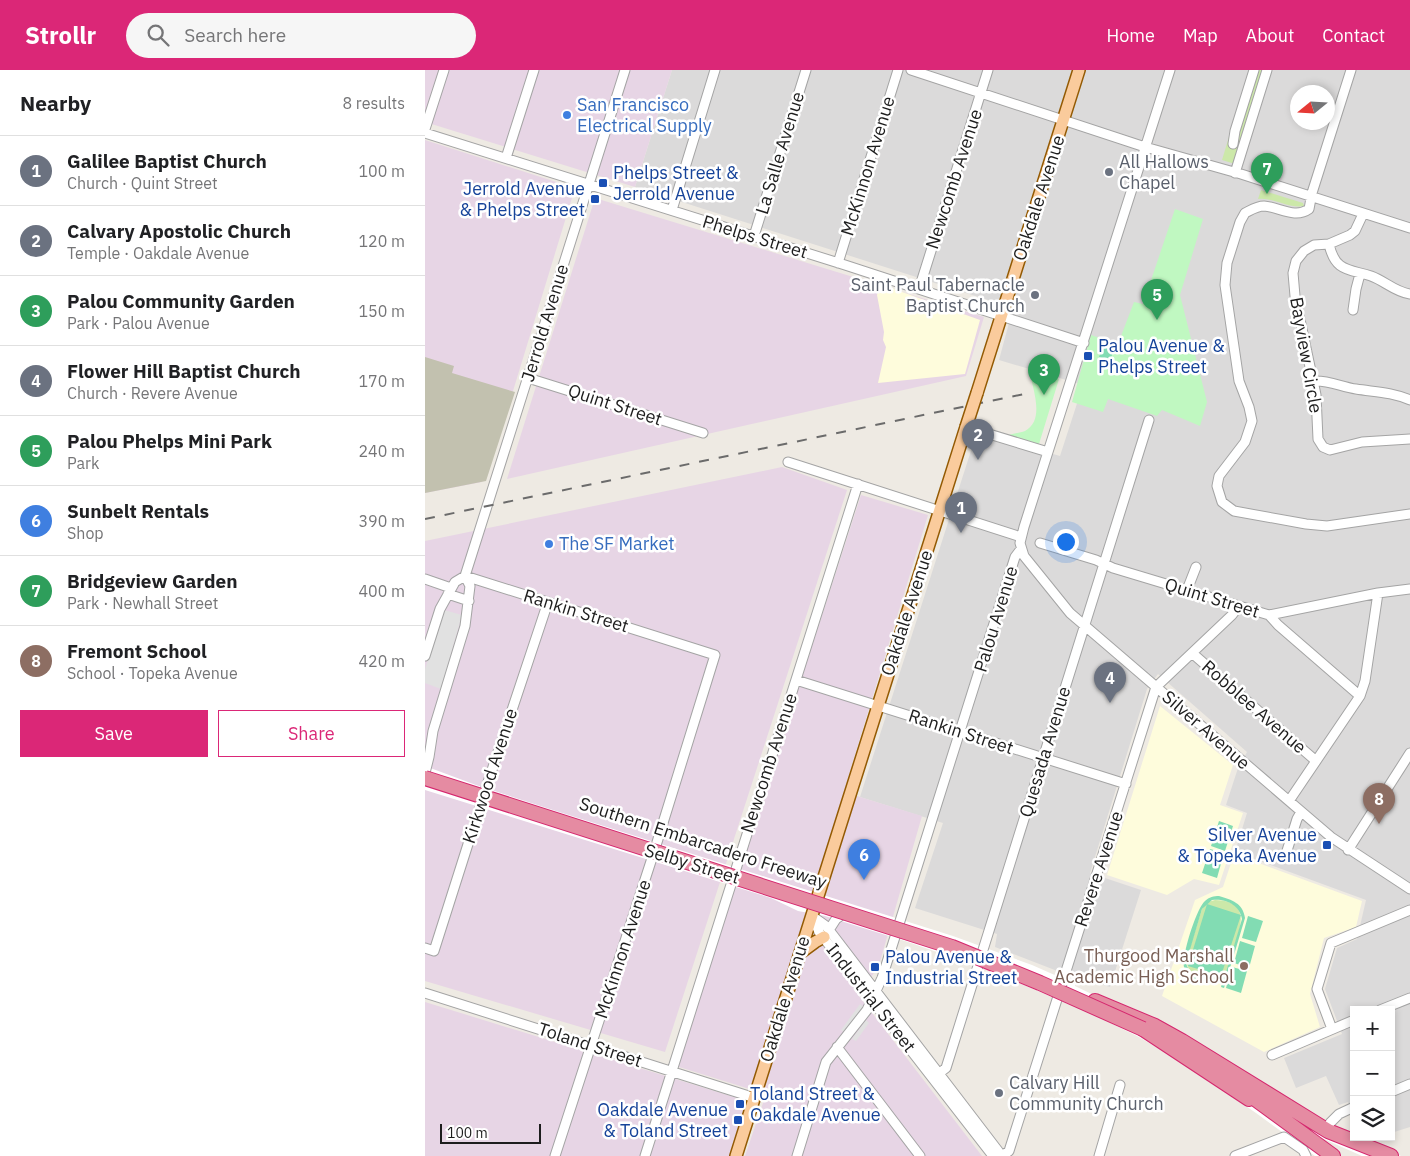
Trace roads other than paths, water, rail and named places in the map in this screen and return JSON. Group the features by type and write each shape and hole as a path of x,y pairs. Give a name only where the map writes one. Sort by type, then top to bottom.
{"highway":[{"name":"Southern Embarcadero Freeway","path":"425,775 922,933 990,957 1135,1024 1203,1063 1270,1108 1333,1156"},
{"name":"Southern Embarcadero Freeway","path":"425,775 944,944 1041,983 1143,1030 1257,1105 1323,1156"},
{"path":"1065,991 1155,1026 1328,1131 1391,1156"},
{"path":"1143,1030 1169,1039 1184,1047 1302,1122 1327,1135 1383,1156"}],"main road":[{"name":"Oakdale Avenue","path":"736,1156 1079,70"},
{"path":"799,955 826,934"}],"street":[{"path":"425,131 443,70"},
{"path":"506,158 534,70"},
{"name":"Jerrold Avenue","path":"425,775 433,731 465,626 470,586 465,576 625,70"},
{"path":"671,210 715,70"},
{"name":"La Salle Avenue","path":"754,236 807,70"},
{"name":"McKinnon Avenue","path":"839,263 898,70"},
{"path":"911,70 1145,146 1410,228"},
{"name":"Newcomb Avenue","path":"919,289 988,70"},
{"name":"Palou Avenue","path":"797,1156 826,1062 867,1010 874,996 898,928 1014,560 1021,550 1021,538 1170,70"},
{"path":"1233,144 1235,131 1255,70"},
{"path":"1235,173 1267,70"},
{"path":"1351,70 1311,197 1309,209 1304,213 1296,213 1263,206 1253,208 1245,213 1240,222 1227,263 1225,285 1239,381 1249,407 1251,427 1245,442 1219,476 1218,493 1222,502 1234,512 1307,524 1327,526 1410,514"},
{"name":"Phelps Street","path":"425,131 1084,343"},
{"name":"Bayview Circle","path":"1363,214 1355,231 1350,235 1329,244 1314,245 1304,251 1296,261 1293,273 1295,296 1314,381 1318,409 1318,439 1320,444 1326,449 1335,450 1362,442 1410,439"},
{"path":"1329,244 1333,258 1337,263 1349,270 1371,276 1393,288 1410,294"},
{"path":"1353,310 1360,274"},
{"name":"Quint Street","path":"528,378 703,433"},
{"path":"1314,381 1321,380 1355,389 1388,393 1410,400"},
{"name":"Quesada Avenue","path":"936,1076 946,1068 1149,420"},
{"path":"966,427 1048,452"},
{"path":"788,462 940,510 1021,538"},
{"name":"Newcomb Avenue","path":"645,1156 858,484"},
{"name":"Quint Street","path":"1041,543 1269,616 1359,696"},
{"name":"Silver Avenue","path":"1021,550 1070,613 1301,812 1348,850 1408,885"},
{"path":"1187,590 1196,567"},
{"path":"425,656 440,609 455,582 465,576"},
{"name":"Rankin Street","path":"465,576 715,655"},
{"path":"425,579 469,601"},
{"path":"1269,616 1378,593 1410,589"},
{"path":"1289,801 1359,696 1365,681 1378,593"},
{"name":"Kirkwood Avenue","path":"425,948 434,951 548,602"},
{"name":"Revere Avenue","path":"1002,1156 1009,1151 1065,991 1126,784 1157,687 1232,615 1237,607"},
{"name":"Robblee Avenue","path":"1191,653 1316,761"},
{"name":"McKinnon Avenue","path":"555,1156 654,852 715,655"},
{"name":"Rankin Street","path":"796,680 1126,784"},
{"path":"1348,850 1410,753"},
{"path":"425,775 473,793"},
{"name":"Selby Street","path":"493,799 654,852 898,928 980,956 1065,991"},
{"path":"1285,858 1301,812"},
{"path":"1333,1029 1317,990 1331,943 1410,910"},
{"path":"826,934 836,918 847,912"},
{"name":"Industrial Street","path":"812,916 936,1076 1002,1156"},
{"name":"Toland Street","path":"425,993 591,1044 755,1098"},
{"path":"1390,1006 1410,998"},
{"path":"1272,1055 1350,1022"},
{"path":"837,1047 921,1156"},
{"name":"Industrial Street","path":"936,1076 993,1156"},
{"path":"1099,1156 1120,1084"},
{"path":"1395,1090 1410,1084"},
{"path":"1330,1123 1339,1114 1350,1109"},
{"path":"1235,1156 1281,1138 1286,1138 1303,1150 1306,1156"}],"railway":[{"path":"425,519 1029,393"}],"place":[{"name":"San Francisco Electrical Supply","path":"567,115"},
{"name":"All Hallows Chapel","path":"1109,172"},
{"name":"Phelps Street & Jerrold Avenue","path":"603,183"},
{"name":"Bridgeview Garden","path":"1267,194"},
{"name":"Jerrold Avenue & Phelps Street","path":"595,199"},
{"name":"Saint Paul Tabernacle Baptist Church","path":"1035,295"},
{"name":"Palou Phelps Mini Park","path":"1157,320"},
{"name":"Palou Avenue & Phelps Street","path":"1088,356"},
{"name":"Palou Community Garden","path":"1044,395"},
{"name":"Calvary Apostolic Church","path":"978,460"},
{"name":"Galilee Baptist Church","path":"961,533"},
{"name":"The SF Market","path":"549,544"},
{"name":"Flower Hill Baptist Church","path":"1110,703"},
{"name":"Fremont School","path":"1379,824"},
{"name":"Silver Avenue & Topeka Avenue","path":"1327,845"},
{"name":"Sunbelt Rentals","path":"864,880"},
{"name":"Thurgood Marshall Academic High School","path":"1244,966"},
{"name":"Palou Avenue & Industrial Street","path":"875,967"},
{"name":"Calvary Hill Community Church","path":"999,1093"},
{"name":"Toland Street & Oakdale Avenue","path":"740,1104"},
{"name":"Oakdale Avenue & Toland Street","path":"738,1120"}]}
